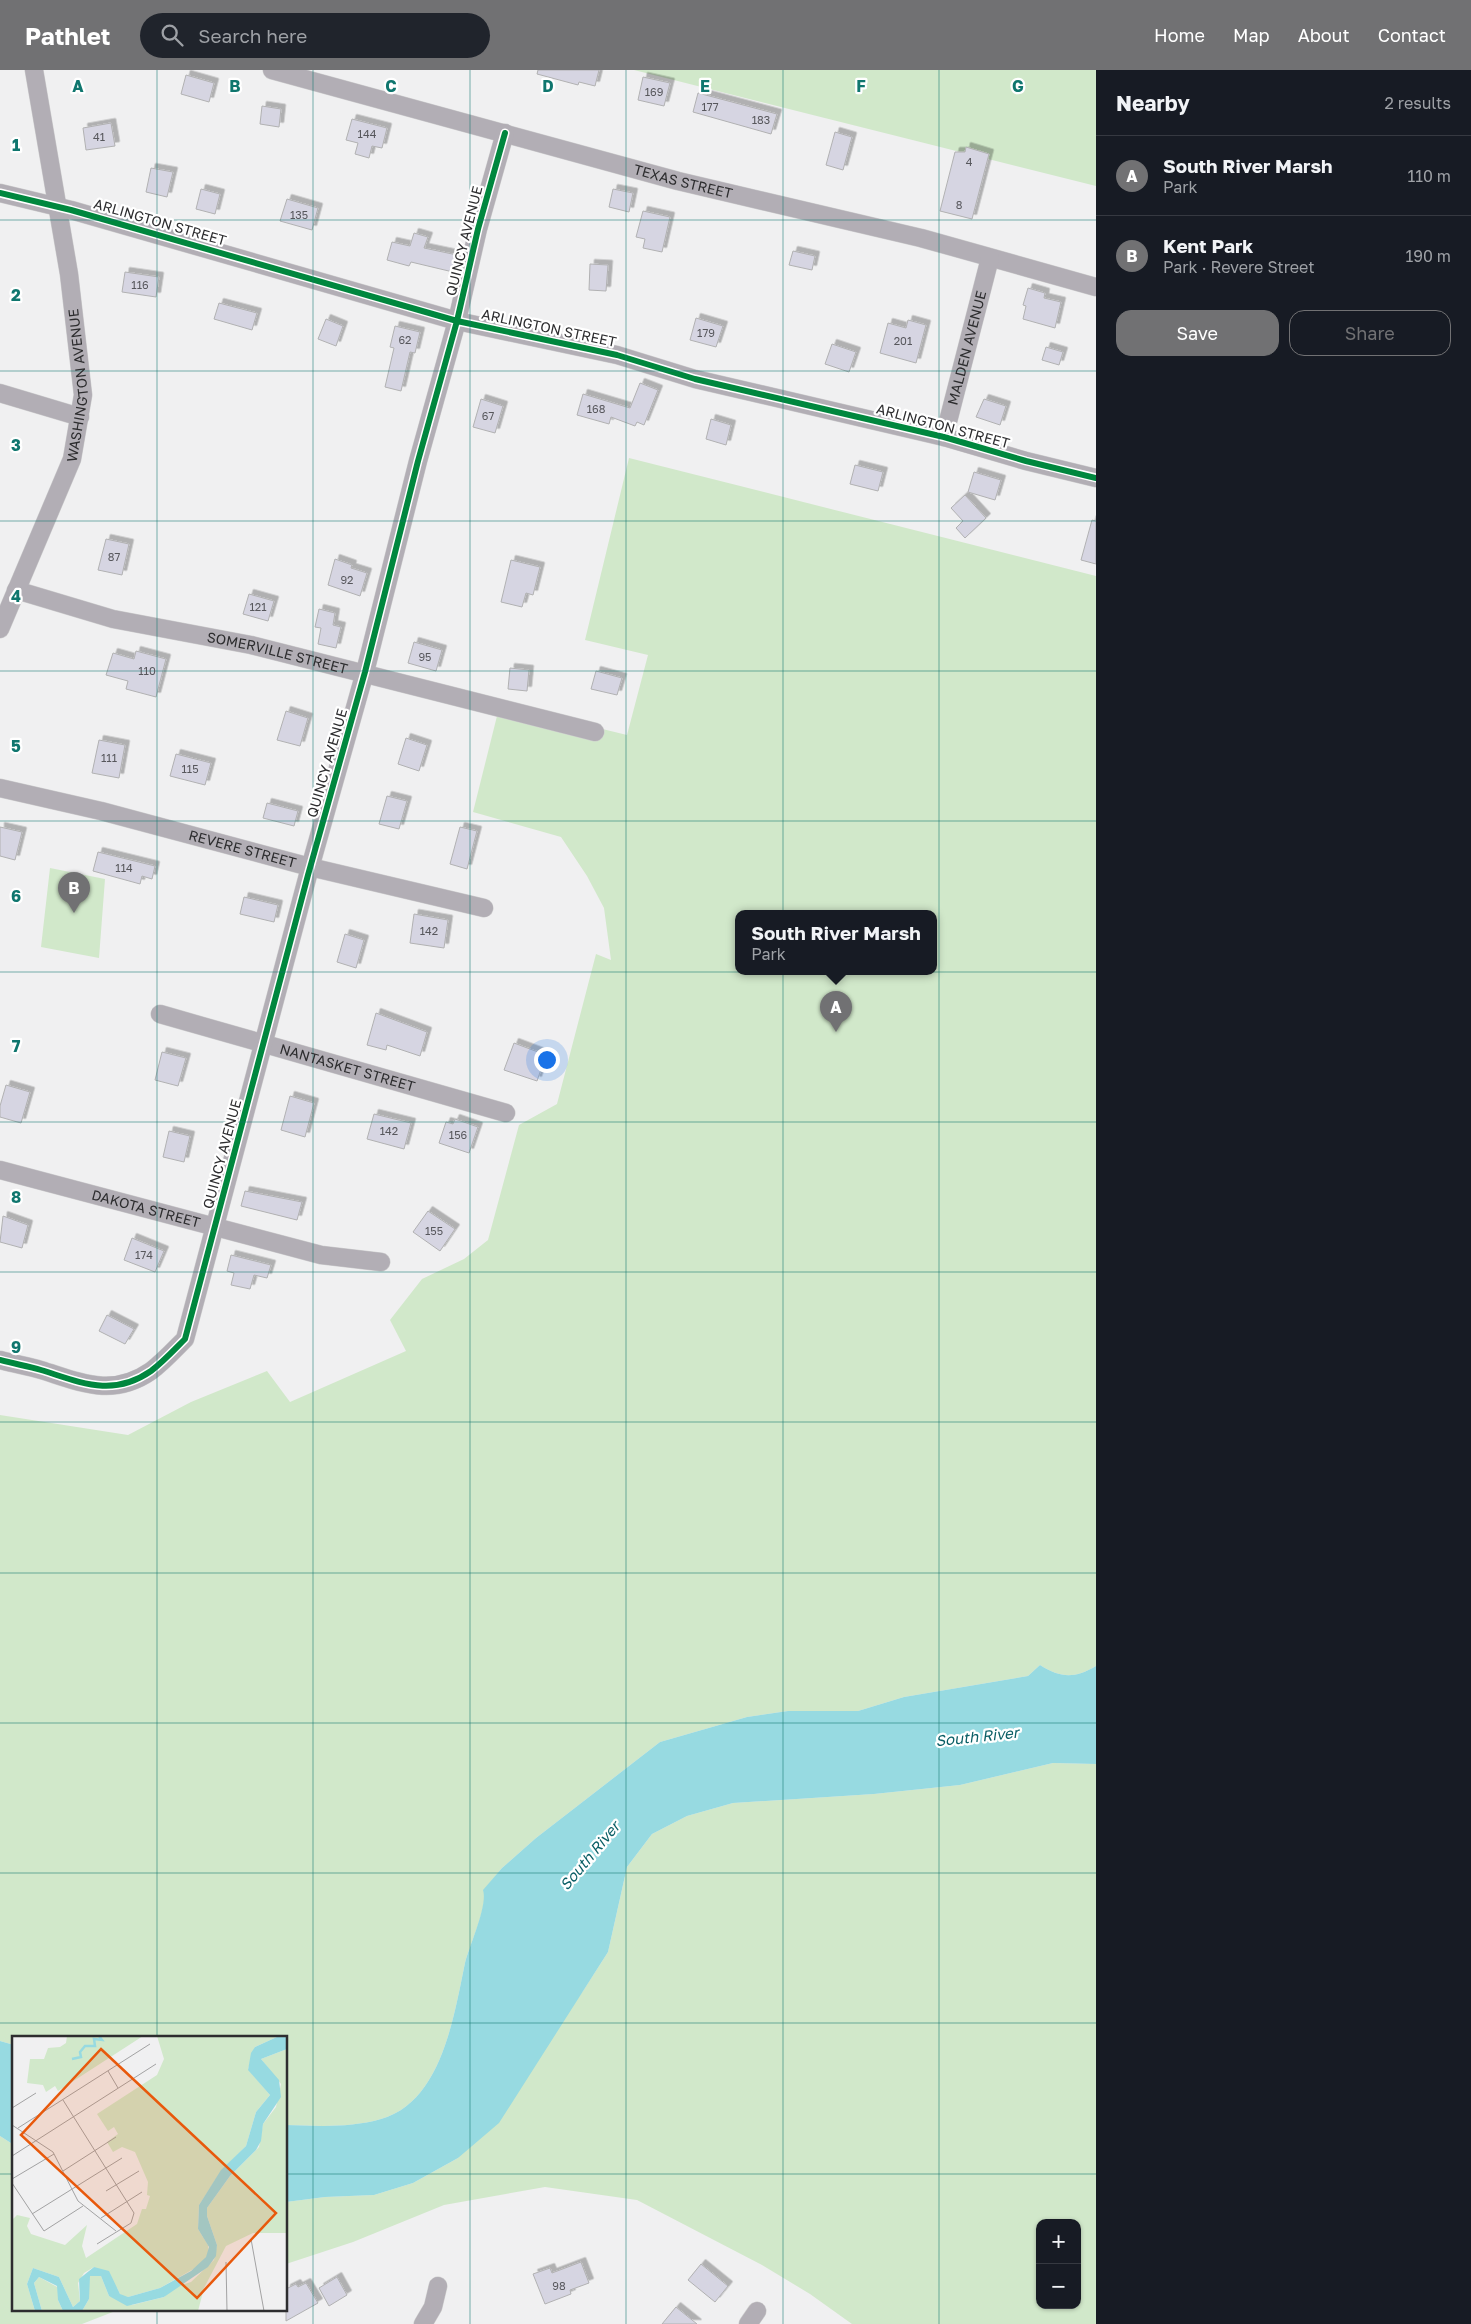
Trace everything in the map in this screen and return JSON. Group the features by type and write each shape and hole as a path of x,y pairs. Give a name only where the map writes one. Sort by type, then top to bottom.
{"street":[{"name":"WASHINGTON AVENUE","path":"0,629 72,459 83,395 77,328 34,70"},
{"name":"TEXAS STREET","path":"272,70 678,181 921,238 1096,287"},
{"name":"QUINCY AVENUE","path":"0,1360 40,1370 80,1384 97,1387 138,1378 151,1370 185,1339 310,867 365,672 504,133"},
{"name":"ARLINGTON STREET","path":"0,193 57,206 457,321 617,355 694,379 944,437 1026,461 1096,478"},
{"name":"MALDEN AVENUE","path":"944,437 990,258"},
{"path":"0,393 80,417"},
{"name":"SOMERVILLE STREET","path":"16,590 113,618 251,645 365,672 595,732"},
{"name":"REVERE STREET","path":"0,788 101,811 310,867 484,908"},
{"name":"NANTASKET STREET","path":"160,1014 506,1113"},
{"name":"DAKOTA STREET","path":"0,1170 321,1255 381,1262"},
{"path":"423,2324 432,2307 438,2286"}],"green space":[{"path":"634,70 1096,70 1096,186"},
{"path":"629,458 1096,576 1096,1666 1081,1673 1068,1675 1055,1672 1040,1665 1028,1676 904,1697 858,1711 788,1711 747,1717 660,1742 536,1838 502,1868 484,1890 485,1897 481,1915 465,1963 450,2031 442,2054 431,2076 418,2095 402,2110 381,2119 346,2125 288,2125 288,2036 12,2036 12,2044 0,2041 0,1415 128,1435 191,1402 267,1371 290,1402 406,1351 390,1320 422,1279 464,1259 488,1240 519,1125 557,1104 596,954 611,960 604,908 587,876 561,837 473,812 500,704 627,735 648,655 585,640"},
{"path":"50,868 105,879 99,958 41,947"},
{"path":"1053,1763 1096,1764 1096,2324 852,2324 810,2294 762,2265 637,2200 545,2187 444,2205 353,2242 288,2263 288,2202 325,2197 374,2195 413,2183 458,2158 583,1991 608,1952 627,1867 652,1834 687,1816 733,1803 874,1794 960,1785"},
{"path":"0,2136 12,2144 12,2312 113,2312 82,2324 0,2324"}],"water":[{"name":"South River","path":"1040,1665 1055,1672 1068,1675 1081,1673 1096,1666 1096,1764 1053,1763 960,1785 874,1794 733,1803 687,1816 652,1834 627,1867 608,1952 499,2123 458,2158 413,2183 374,2195 325,2197 288,2202 288,2125 334,2126 369,2122 402,2110 418,2095 431,2076 442,2054 450,2031 465,1963 481,1915 484,1897 483,1890 502,1868 536,1838 660,1742 747,1717 788,1711 858,1711 904,1697 1028,1676"},
{"path":"0,2041 12,2044 12,2144 0,2136"}],"building":[{"path":"538,70 599,70 595,86 579,82 578,85 537,74"},
{"path":"186,75 214,83 209,102 181,94"},
{"path":"643,77 670,83 664,106 638,100"},
{"path":"698,93 777,114 771,134 693,112"},
{"path":"262,106 281,109 279,127 260,124"},
{"path":"352,119 387,128 382,148 372,146 369,158 355,154 358,143 346,140"},
{"path":"111,123 115,146 86,150 83,128"},
{"path":"835,132 852,137 843,170 826,165"},
{"path":"966,147 989,154 972,219 940,211 955,152 965,152"},
{"path":"151,168 173,172 167,197 146,192"},
{"path":"201,189 220,194 215,214 196,209"},
{"path":"613,189 633,193 629,212 609,207"},
{"path":"287,199 318,208 312,230 280,221"},
{"path":"643,211 670,217 662,252 643,248 645,239 636,237"},
{"path":"414,233 428,237 424,248 457,255 453,272 411,262 409,266 387,260 392,242 410,246"},
{"path":"793,251 815,256 812,270 789,265"},
{"path":"590,264 608,265 606,291 589,290"},
{"path":"125,272 159,277 156,297 122,292"},
{"path":"1028,288 1045,293 1044,298 1061,302 1055,328 1023,319 1026,306 1023,305"},
{"path":"219,303 257,313 252,330 214,319"},
{"path":"696,318 723,326 716,347 690,340"},
{"path":"326,319 343,326 336,346 318,339"},
{"path":"908,320 926,325 916,363 880,353 888,323 906,328"},
{"path":"395,326 420,332 415,353 410,352 401,391 385,387 394,348 390,347"},
{"path":"832,344 856,352 849,372 825,364"},
{"path":"1046,347 1063,352 1059,365 1042,360"},
{"path":"640,383 658,390 644,425 637,422 635,426 611,417 609,424 577,415 583,394 630,408"},
{"path":"481,399 503,406 495,433 473,427"},
{"path":"984,399 1006,406 1000,425 976,417"},
{"path":"711,419 731,425 726,445 706,439"},
{"path":"855,465 883,472 878,491 850,484"},
{"path":"974,472 1001,480 995,500 968,492"},
{"path":"965,495 986,518 965,538 956,528 963,521 951,508"},
{"path":"1092,520 1096,521 1096,564 1081,560"},
{"path":"106,539 129,544 122,575 98,570"},
{"path":"335,559 352,565 351,568 367,573 360,596 328,585"},
{"path":"511,560 540,567 533,595 526,593 522,607 501,602"},
{"path":"249,594 274,601 268,621 243,614"},
{"path":"319,609 335,613 333,625 341,627 336,648 318,644 321,628 315,627"},
{"path":"414,642 442,650 436,671 408,663"},
{"path":"136,651 166,659 156,697 126,689 128,681 106,675 113,653 134,659"},
{"path":"510,668 529,670 527,691 508,689"},
{"path":"596,671 622,678 617,695 591,689"},
{"path":"286,711 308,718 300,746 277,740"},
{"path":"406,738 427,745 419,771 398,764"},
{"path":"99,740 125,745 119,778 92,773"},
{"path":"176,754 211,763 205,785 170,776"},
{"path":"387,796 407,801 399,829 379,824"},
{"path":"267,803 298,811 294,826 263,818"},
{"path":"0,827 22,832 15,860 0,856"},
{"path":"460,827 477,831 467,869 450,864"},
{"path":"98,852 155,866 152,879 142,876 140,884 93,871"},
{"path":"244,897 278,905 274,922 240,914"},
{"path":"414,914 448,920 444,948 410,943"},
{"path":"345,934 364,940 356,968 337,962"},
{"path":"376,1013 427,1032 420,1056 387,1045 386,1050 367,1045"},
{"path":"514,1043 546,1055 537,1081 504,1070"},
{"path":"162,1052 186,1058 178,1086 155,1080"},
{"path":"6,1085 30,1092 21,1123 0,1117 0,1106"},
{"path":"290,1096 314,1103 305,1137 281,1130"},
{"path":"374,1114 411,1123 404,1149 367,1139"},
{"path":"455,1119 478,1127 469,1153 439,1143 446,1122 453,1124"},
{"path":"169,1131 190,1136 184,1162 163,1157"},
{"path":"245,1191 302,1202 297,1220 241,1206"},
{"path":"428,1211 455,1229 440,1251 413,1232"},
{"path":"3,1216 28,1225 22,1248 0,1242"},
{"path":"132,1238 164,1251 155,1272 124,1260"},
{"path":"231,1255 271,1265 267,1278 254,1275 250,1289 231,1285 234,1273 227,1271"},
{"path":"107,1315 134,1329 125,1344 99,1331"},
{"path":"581,2262 589,2283 570,2290 571,2294 545,2304 533,2274 550,2268 552,2273"},
{"path":"701,2264 728,2286 715,2302 688,2280"},
{"path":"337,2277 347,2295 329,2306 319,2288"},
{"path":"306,2283 318,2303 286,2321 288,2288 296,2284 298,2287"},
{"path":"676,2307 697,2324 662,2324"}],"cycle path":[{"path":"0,1360 83,1383 109,1386 123,1384 151,1371 185,1339 308,875 365,672 418,461 457,321 478,229 505,133"},
{"path":"0,193 71,210 457,321 617,355 695,379 944,437 1026,461 1096,478"}],"place":[{"name":"Kent Park","path":"74,913"},
{"name":"South River Marsh","path":"836,1032"}]}
